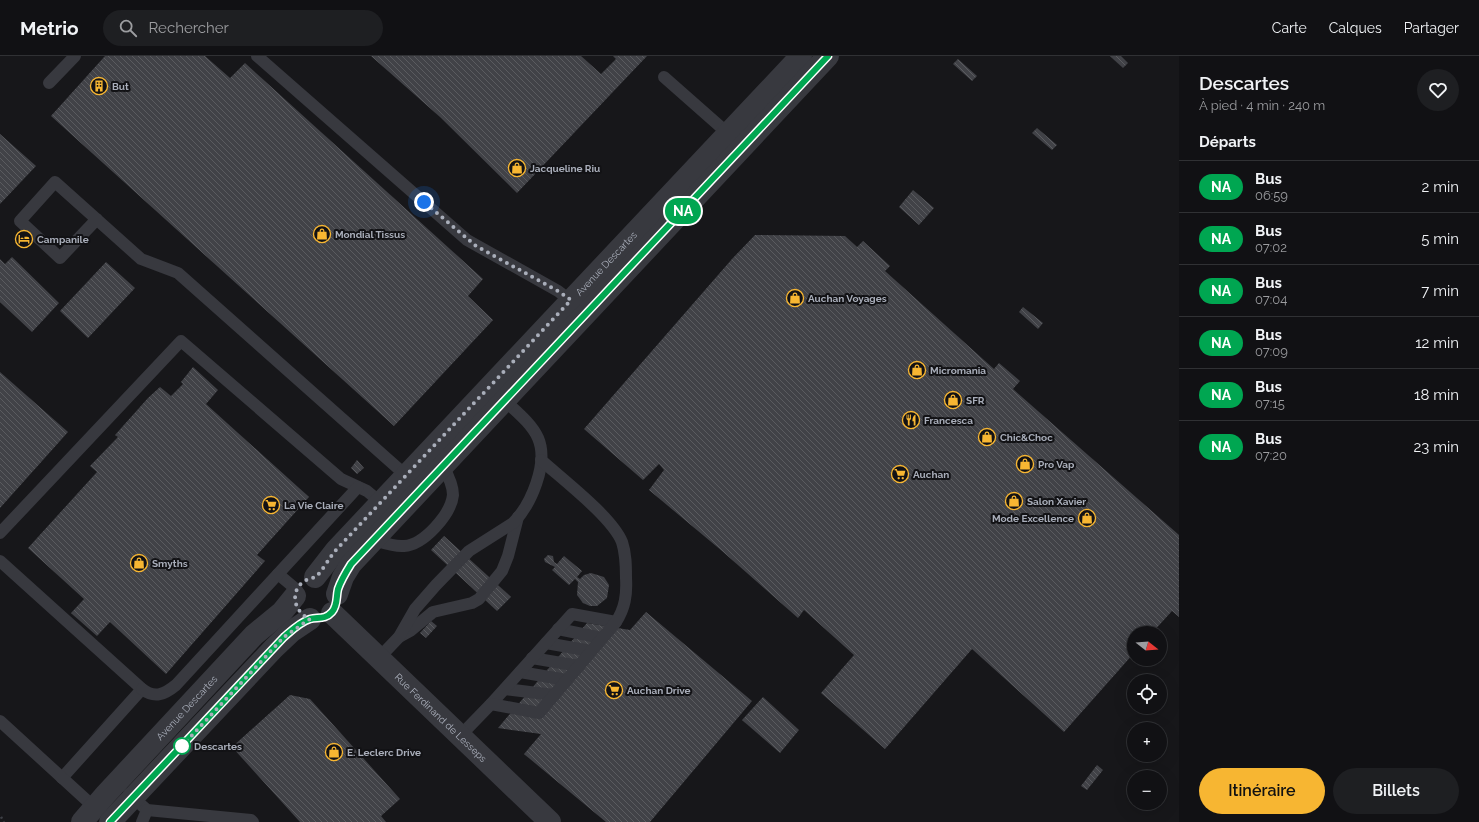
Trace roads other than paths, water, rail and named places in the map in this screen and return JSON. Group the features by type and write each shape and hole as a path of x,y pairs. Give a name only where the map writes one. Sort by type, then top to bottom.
{"street":[{"name":"Avenue Descartes","path":"736,140 801,56"},
{"name":"Avenue Descartes","path":"88,814 254,635 282,612 303,582 315,577 336,550 389,509 736,140 828,56"},
{"name":"Avenue Descartes","path":"414,482 443,466 497,394"},
{"name":"Avenue Descartes","path":"334,603 346,571 374,540 389,509"},
{"path":"110,822 140,804 274,648 292,631 310,619 324,618 334,603 330,583 322,578 315,577"},
{"path":"296,593 298,609 302,614 310,619"},
{"name":"Rue Ferdinand de Lesseps","path":"334,603 379,658 550,822"}],"lane":[{"path":"49,83 75,56"},
{"path":"258,56 467,240 558,291 579,307"},
{"path":"664,77 736,140"},
{"path":"97,219 60,258 20,221 55,182 97,219 141,259 178,273 414,482"},
{"path":"0,533 181,341 341,479 368,491 389,509"},
{"path":"379,658 399,637 410,631 433,612 472,603 479,599 502,571 508,556 518,517 535,486 541,460 538,437 528,423 497,394"},
{"path":"491,704 539,713 616,622 624,607 626,563 622,543 618,534 604,518 541,460"},
{"path":"374,540 404,546 411,545 426,536 444,516 452,503 453,489 443,466"},
{"path":"0,561 142,689 153,695 160,695 169,691 176,685 358,487"},
{"path":"399,637 407,620 420,603 469,551 507,528 518,517"},
{"path":"278,574 296,593"},
{"path":"460,736 505,689 572,614 616,622"},
{"path":"558,629 602,638"},
{"path":"546,643 592,651"},
{"path":"532,658 579,666"},
{"path":"520,672 568,680"},
{"path":"62,778 142,689"},
{"path":"505,689 554,695"},
{"path":"0,721 62,778 88,814"},
{"path":"117,782 140,804 251,820 253,822"},
{"path":"140,804 142,822"}],"place":[{"name":"But","path":"99,86"},
{"name":"Jacqueline Riu","path":"517,168"},
{"name":"Mondial Tissus","path":"322,234"},
{"name":"Campanile","path":"24,239"},
{"name":"Auchan Voyages","path":"795,298"},
{"name":"Micromania","path":"917,370"},
{"name":"SFR","path":"953,400"},
{"name":"Francesca","path":"911,420"},
{"name":"Chic&Choc","path":"987,437"},
{"name":"Pro Vap","path":"1025,464"},
{"name":"Auchan","path":"900,474"},
{"name":"Salon Xavier","path":"1014,501"},
{"name":"La Vie Claire","path":"271,505"},
{"name":"Mode Excellence","path":"1087,518"},
{"name":"Smyths","path":"139,563"},
{"name":"Auchan Drive","path":"614,690"},
{"name":"Descartes","path":"182,746"},
{"name":"E. Leclerc Drive","path":"334,752"}]}
